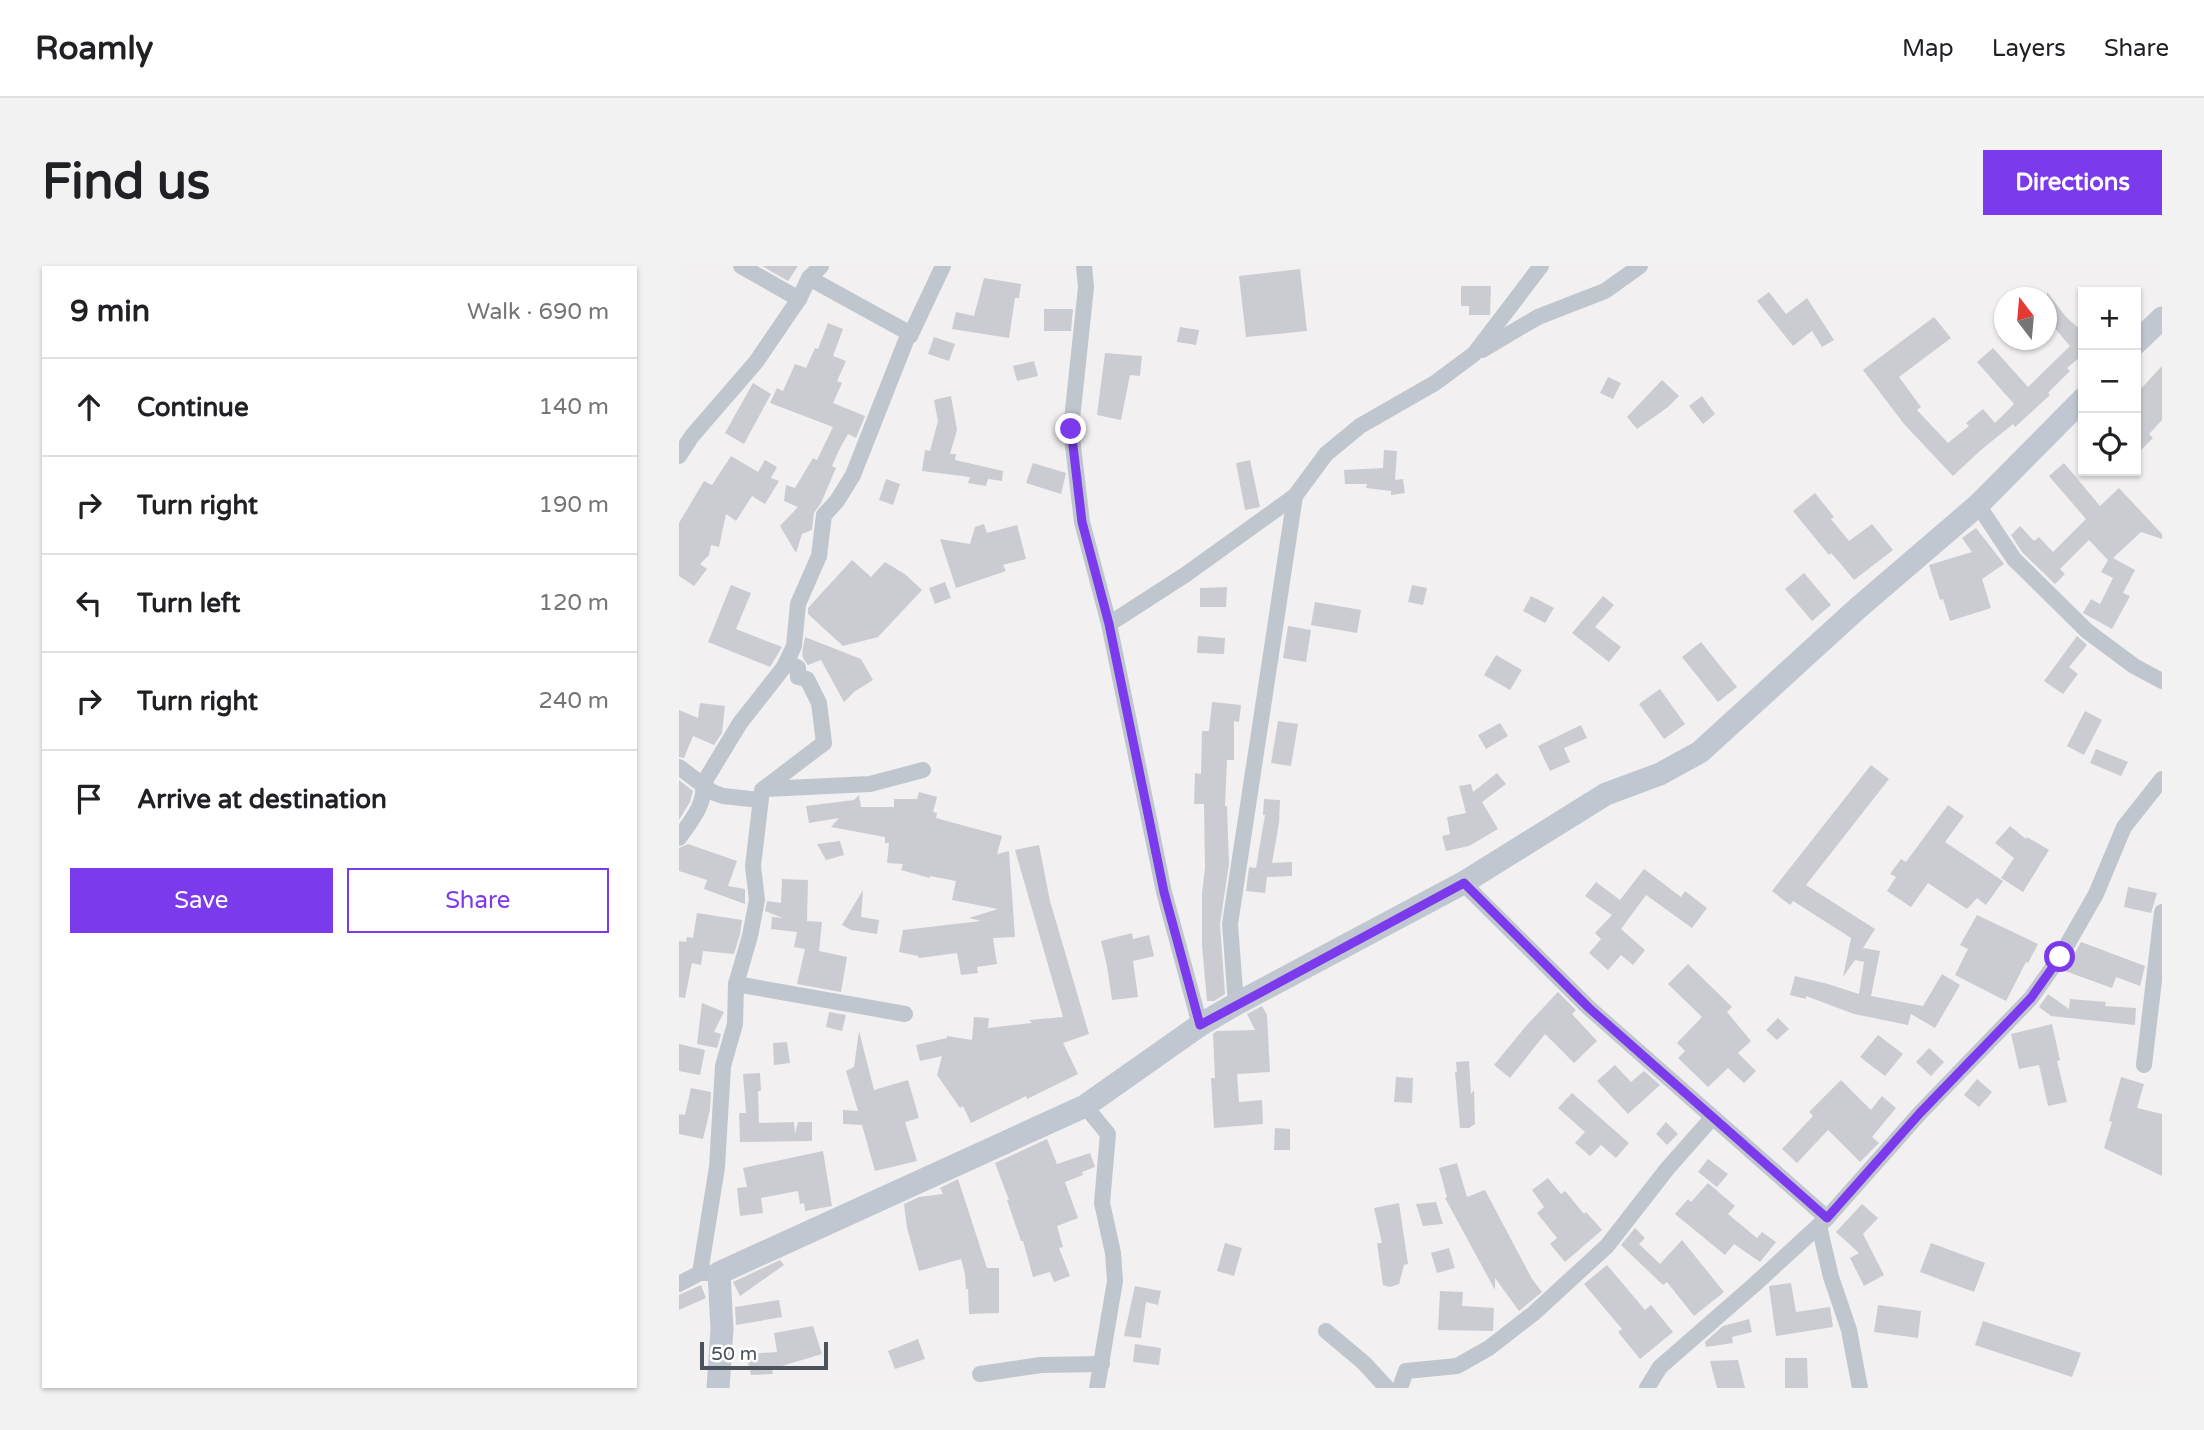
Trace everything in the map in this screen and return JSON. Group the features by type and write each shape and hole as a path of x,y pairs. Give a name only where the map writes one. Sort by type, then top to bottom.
{"main road":[{"path":"2141,338 2162,318"},
{"path":"718,1388 722,1329 710,1273 1085,1106 1200,1025 1236,1004 1464,883 1606,794 1660,774 1700,752 1858,608 1978,505 2078,404"}],"street":[{"path":"741,266 799,299"},
{"path":"679,456 686,434 756,362 799,299 809,278 821,266"},
{"path":"809,278 911,336 943,266"},
{"path":"1084,266 1086,288 1071,429 1082,522 1109,624 1164,892 1200,1025"},
{"path":"1473,354 1541,266"},
{"path":"1109,624 1185,575 1295,496 1326,454 1360,426 1435,383 1473,354 1538,317 1605,291 1640,266"},
{"path":"679,838 705,794 703,784 740,723 784,667 794,646 799,604 819,556 824,515 837,501 852,475 909,333"},
{"path":"1236,1004 1230,924 1295,496"},
{"path":"1978,505 2014,559 2087,631 2134,666 2162,681"},
{"path":"679,1284 710,1273 723,1066 734,1024 736,984 757,900 753,866 761,795 824,743 819,703 807,680 799,677 798,668 792,664 784,667"},
{"path":"679,767 712,792 741,800 761,795 870,784 923,770"},
{"path":"1648,1388 1660,1367 1823,1222 1920,1113 2031,998 2060,957 2096,894 2124,827 2162,779"},
{"path":"1464,883 1589,1008 1823,1222 1831,1277 1849,1330 1860,1388"},
{"path":"2144,1065 2162,912"},
{"path":"736,984 905,1014"},
{"path":"1085,1106 1108,1134 1102,1203 1113,1253 1115,1282 1097,1388"},
{"path":"1400,1388 1406,1371 1457,1366 1489,1348 1534,1313 1607,1245 1667,1169 1712,1118"},
{"path":"1326,1331 1364,1363 1387,1388"},
{"path":"981,1374 1041,1364 1102,1364"}],"building":[{"path":"762,266 798,266 788,281"},
{"path":"1300,269 1307,331 1246,337 1239,276"},
{"path":"984,278 1021,284 1019,298 1015,298 1009,338 952,329 956,312 974,316"},
{"path":"1461,286 1491,286 1490,315 1469,315 1469,306 1461,306"},
{"path":"1769,292 1786,314 1807,298 1834,340 1822,347 1812,331 1793,346 1757,301"},
{"path":"2057,305 2078,328 2078,359 2067,368 2070,371 2048,393 2050,395 2015,427 2013,424 1953,476 1904,424 1863,370 1934,317 1951,338 1899,377 1921,407 1917,410 1948,443 1969,426 1966,423 1983,409 1995,423 2014,404 1977,362 1993,348 2028,387 2070,346 2057,331"},
{"path":"1044,309 1073,309 1071,331 1044,331"},
{"path":"828,323 843,329 833,356 846,361 837,381 842,383 833,403 865,416 856,438 848,434 839,450 832,466 836,468 814,513 812,530 802,534 796,553 780,526 798,507 784,501 786,485 795,488 813,458 817,460 833,427 770,403 777,388 783,391 795,364 806,368 815,348 818,349"},
{"path":"1180,327 1199,330 1196,345 1177,342"},
{"path":"934,337 955,344 949,361 928,354"},
{"path":"1105,353 1142,356 1140,376 1130,375 1121,420 1097,415"},
{"path":"1034,361 1038,376 1017,381 1013,366"},
{"path":"2162,366 2162,420 2149,434 2153,438 2141,450 2141,413 2141,389"},
{"path":"1608,377 1621,383 1613,399 1600,393"},
{"path":"1662,380 1679,396 1637,429 1627,417"},
{"path":"753,383 771,394 744,444 725,433"},
{"path":"951,396 957,430 950,454 956,454 955,460 1003,471 1002,481 988,479 986,486 968,483 970,477 922,471 925,450 930,451 938,421 934,400"},
{"path":"1702,396 1715,414 1703,424 1689,406"},
{"path":"1384,450 1397,451 1395,480 1403,479 1405,493 1391,495 1391,491 1366,488 1367,484 1345,484 1344,470 1383,468"},
{"path":"731,456 758,472 765,460 777,467 771,478 779,481 765,504 752,496 736,521 726,514 719,547 711,545 709,555 700,564 707,569 694,586 679,576 679,523 704,481 712,485"},
{"path":"1250,460 1260,507 1245,510 1236,463"},
{"path":"1033,463 1066,473 1061,494 1026,483"},
{"path":"2064,463 2100,506 2119,488 2162,534 2162,539 2141,532 2113,558 2135,570 2123,593 2130,596 2112,629 2083,613 2091,599 2100,604 2113,578 2101,572 2108,560 2089,540 2060,569 2065,574 2055,584 2022,552 2011,535 2020,526 2034,541 2039,537 2053,552 2086,519 2049,476"},
{"path":"886,479 900,484 893,505 879,500"},
{"path":"1815,493 1849,541 1872,524 1893,550 1854,580 1831,553 1829,555 1793,511"},
{"path":"984,524 987,533 1017,525 1026,559 1003,565 1006,571 956,588 940,539 970,544 975,527"},
{"path":"1976,528 2004,564 1982,579 1991,608 1950,621 1929,565 1972,552 1962,538"},
{"path":"852,560 871,577 885,562 906,575 922,590 878,637 843,646 808,614 808,608"},
{"path":"1804,573 1831,605 1812,621 1785,589"},
{"path":"945,582 951,598 935,604 929,588"},
{"path":"731,585 751,593 736,629 782,647 770,667 708,642"},
{"path":"1412,585 1427,588 1423,605 1408,602"},
{"path":"1227,587 1226,607 1200,607 1200,588"},
{"path":"1531,596 1554,608 1545,623 1523,611"},
{"path":"1603,596 1614,605 1595,627 1621,647 1609,662 1572,633"},
{"path":"1315,602 1361,610 1357,633 1311,625"},
{"path":"1288,626 1311,630 1306,662 1283,658"},
{"path":"1198,636 1225,638 1224,654 1197,653"},
{"path":"2077,636 2087,645 2069,667 2078,674 2063,694 2044,681"},
{"path":"805,637 861,659 873,680 844,702 821,660 808,665 804,660 802,654"},
{"path":"1701,642 1737,687 1718,702 1682,657"},
{"path":"1496,655 1522,670 1510,690 1484,675"},
{"path":"1660,689 1685,724 1664,739 1639,704"},
{"path":"1212,702 1241,705 1239,722 1234,721 1234,760 1227,760 1225,806 1229,864 1220,924 1225,994 1214,1001 1207,1001 1202,945 1204,804 1194,804 1195,773 1201,774 1202,731 1209,731"},
{"path":"700,703 725,706 722,733 714,745 693,736 684,758 679,757 679,710 698,718"},
{"path":"2085,711 2102,720 2084,755 2067,746"},
{"path":"1278,721 1298,724 1291,766 1271,763"},
{"path":"1500,723 1508,736 1486,749 1478,735"},
{"path":"1581,725 1587,738 1564,748 1570,762 1550,771 1538,746"},
{"path":"2096,749 2128,762 2121,776 2090,763"},
{"path":"1871,765 1889,779 1806,885 1875,929 1863,948 1880,951 1871,996 1923,1006 1942,974 1960,985 1935,1028 1911,1014 1908,1025 1854,1014 1806,996 1806,999 1790,995 1795,976 1859,994 1864,962 1855,960 1843,977 1851,938 1793,901 1790,905 1772,891"},
{"path":"1497,773 1506,784 1482,802 1498,829 1469,846 1446,851 1442,836 1450,834 1447,817 1466,813 1459,786 1471,784 1473,792"},
{"path":"679,780 693,791 679,820"},
{"path":"919,792 937,797 933,812 937,813 936,818 1002,836 997,854 1009,851 1015,937 993,938 997,964 977,967 978,973 961,975 957,953 919,958 899,952 903,930 981,921 969,918 998,909 952,900 956,881 930,878 901,870 903,864 887,863 889,843 885,843 885,837 831,827 839,818 809,823 806,806 854,800 859,795 861,807 894,807 894,799 917,799"},
{"path":"1264,799 1280,800 1272,863 1292,862 1292,876 1267,877 1265,893 1246,891 1249,867 1256,868 1265,815"},
{"path":"1948,805 1964,816 1945,842 2003,881 1986,905 1977,898 1967,909 1928,883 1911,907 1887,891 1896,877 1890,874 1901,859 1906,862"},
{"path":"2010,826 2026,839 2027,837 2049,850 2023,892 2001,878 2014,858 1995,843"},
{"path":"840,841 844,855 826,860 817,844"},
{"path":"688,844 737,861 728,886 745,889 745,904 704,889 707,880 679,871 679,848"},
{"path":"1039,845 1050,901 1089,1034 1063,1043 1078,1074 971,1123 963,1106 960,1108 937,1075 942,1056 920,1061 916,1045 947,1036 972,1040 974,1017 989,1018 988,1028 1063,1017 1015,850"},
{"path":"1644,869 1681,897 1685,891 1707,908 1692,928 1646,895 1621,929 1645,950 1633,965 1621,955 1608,970 1589,953 1601,939 1595,933 1612,915 1585,896 1596,882 1620,900"},
{"path":"782,879 808,880 807,921 822,922 819,951 847,957 841,992 797,984 805,949 794,947 797,932 771,929 772,917 783,918 765,911 767,901 781,903"},
{"path":"2128,887 2157,893 2151,913 2124,907"},
{"path":"863,890 861,917 879,920 877,934 851,930 842,925"},
{"path":"697,913 742,920 740,934 734,954 703,951 701,965 692,963 685,998 679,997 679,941 686,942 687,937 693,938"},
{"path":"1977,915 2038,944 2006,1001 1955,975 1968,949 1960,945"},
{"path":"1132,933 1133,939 1149,935 1154,956 1133,961 1138,997 1112,1000 1101,941"},
{"path":"2081,942 2145,966 2140,986 2116,977 2112,988 2065,971"},
{"path":"1688,964 1732,1007 1727,1012 1751,1041 1738,1053 1756,1071 1744,1083 1728,1068 1708,1087 1678,1058 1685,1051 1677,1043 1702,1017 1668,984"},
{"path":"1558,992 1576,1010 1572,1014 1597,1041 1574,1063 1545,1034 1510,1078 1494,1065"},
{"path":"2048,994 2069,1009 2070,999 2106,1002 2105,1006 2136,1008 2135,1025 2051,1016 2039,1007"},
{"path":"702,1003 724,1012 714,1032 721,1034 717,1048 697,1044"},
{"path":"1262,1006 1267,1015 1270,1072 1237,1074 1239,1102 1262,1100 1263,1124 1214,1128 1211,1078 1215,1078 1213,1034 1217,1031 1255,1030 1247,1014"},
{"path":"829,1012 846,1015 842,1031 826,1027"},
{"path":"1778,1018 1789,1029 1777,1040 1766,1030"},
{"path":"2052,1024 2067,1102 2048,1106 2039,1065 2019,1069 2011,1034"},
{"path":"859,1031 874,1090 908,1080 919,1118 905,1122 917,1161 875,1171 862,1125 843,1124 843,1110 858,1111 846,1071 854,1067"},
{"path":"1878,1035 1903,1054 1885,1076 1860,1057"},
{"path":"787,1042 790,1063 774,1065 773,1043"},
{"path":"679,1044 705,1050 700,1075 679,1071"},
{"path":"1929,1048 1944,1062 1931,1076 1916,1062"},
{"path":"1469,1061 1471,1094 1474,1090 1475,1124 1469,1128 1460,1128 1456,1062"},
{"path":"1615,1065 1631,1082 1644,1071 1660,1085 1628,1114 1597,1081"},
{"path":"760,1073 759,1123 794,1122 795,1134 798,1122 812,1122 812,1141 740,1142 739,1113 746,1113 743,1074"},
{"path":"1396,1077 1413,1078 1412,1103 1394,1102"},
{"path":"2121,1077 2144,1084 2137,1108 2162,1114 2162,1176 2104,1148"},
{"path":"1977,1079 1992,1092 1979,1107 1964,1095"},
{"path":"1841,1080 1871,1110 1882,1096 1896,1108 1872,1137 1879,1143 1860,1162 1828,1130 1797,1163 1782,1149 1813,1116 1809,1112"},
{"path":"691,1088 711,1092 703,1139 679,1134 679,1114 685,1115"},
{"path":"1572,1093 1629,1143 1616,1158 1601,1145 1590,1156 1575,1143 1585,1132 1558,1108"},
{"path":"1666,1122 1678,1134 1667,1145 1656,1134"},
{"path":"1275,1128 1290,1129 1290,1150 1274,1150"},
{"path":"1047,1139 1057,1164 1090,1153 1095,1167 1065,1182 1078,1218 1057,1226 1063,1247 1059,1248 1070,1276 1054,1282 1050,1272 1033,1277 995,1163"},
{"path":"823,1151 832,1206 805,1211 804,1203 800,1204 798,1191 761,1198 763,1213 740,1216 737,1188 747,1187 743,1168"},
{"path":"1708,1159 1728,1174 1717,1187 1698,1172"},
{"path":"1457,1163 1467,1197 1485,1190 1532,1279 1542,1292 1519,1311 1495,1278 1495,1290 1445,1198 1447,1197 1439,1168"},
{"path":"1548,1178 1561,1194 1565,1191 1602,1230 1565,1262 1550,1244 1557,1238 1537,1213 1544,1207 1532,1190"},
{"path":"958,1179 987,1268 999,1268 999,1313 969,1314 968,1289 961,1259 919,1271 907,1228 904,1204 919,1197 943,1194 940,1188"},
{"path":"1708,1183 1735,1206 1728,1214 1757,1238 1762,1232 1776,1242 1760,1262 1734,1244 1725,1255 1675,1214 1688,1199 1691,1202"},
{"path":"1436,1202 1443,1224 1423,1226 1416,1204"},
{"path":"1399,1203 1408,1264 1404,1265 1399,1284 1390,1287 1383,1285 1377,1243 1382,1243 1374,1208"},
{"path":"1862,1204 1878,1218 1863,1234 1884,1275 1864,1286 1850,1258 1859,1253 1836,1232"},
{"path":"1635,1228 1645,1238 1639,1244 1660,1264 1682,1240 1724,1292 1694,1316 1667,1282 1663,1285 1621,1245"},
{"path":"1225,1243 1242,1248 1234,1276 1217,1271"},
{"path":"1931,1243 1985,1263 1974,1292 1920,1272"},
{"path":"1449,1248 1455,1268 1437,1273 1431,1253"},
{"path":"780,1260 784,1265 740,1296 733,1282"},
{"path":"1607,1265 1645,1310 1651,1305 1673,1332 1640,1359 1618,1332 1622,1329 1584,1284"},
{"path":"1791,1283 1796,1312 1830,1307 1833,1327 1776,1336 1769,1286"},
{"path":"701,1285 706,1298 679,1310 679,1295"},
{"path":"1135,1286 1161,1291 1158,1305 1146,1302 1141,1338 1124,1336"},
{"path":"1440,1291 1463,1292 1462,1306 1494,1308 1493,1331 1438,1330"},
{"path":"779,1300 782,1317 736,1325 735,1307"},
{"path":"1878,1305 1921,1311 1918,1338 1874,1332"},
{"path":"1749,1319 1752,1332 1732,1337 1733,1343 1706,1347 1705,1342 1723,1326"},
{"path":"1983,1321 2081,1353 2072,1377 1975,1345"},
{"path":"813,1326 822,1354 772,1369 773,1374 751,1375 746,1354 777,1352 774,1333"},
{"path":"918,1339 925,1359 895,1369 888,1351"},
{"path":"1135,1344 1161,1348 1159,1365 1133,1362"},
{"path":"1785,1358 1807,1358 1808,1388 1785,1388"},
{"path":"1738,1360 1745,1388 1717,1388 1710,1361"}],"route":[{"path":"1071,429 1082,522 1109,624 1164,892 1200,1025 1464,883 1589,1008 1827,1218 1920,1113 2031,998 2060,957"}]}
